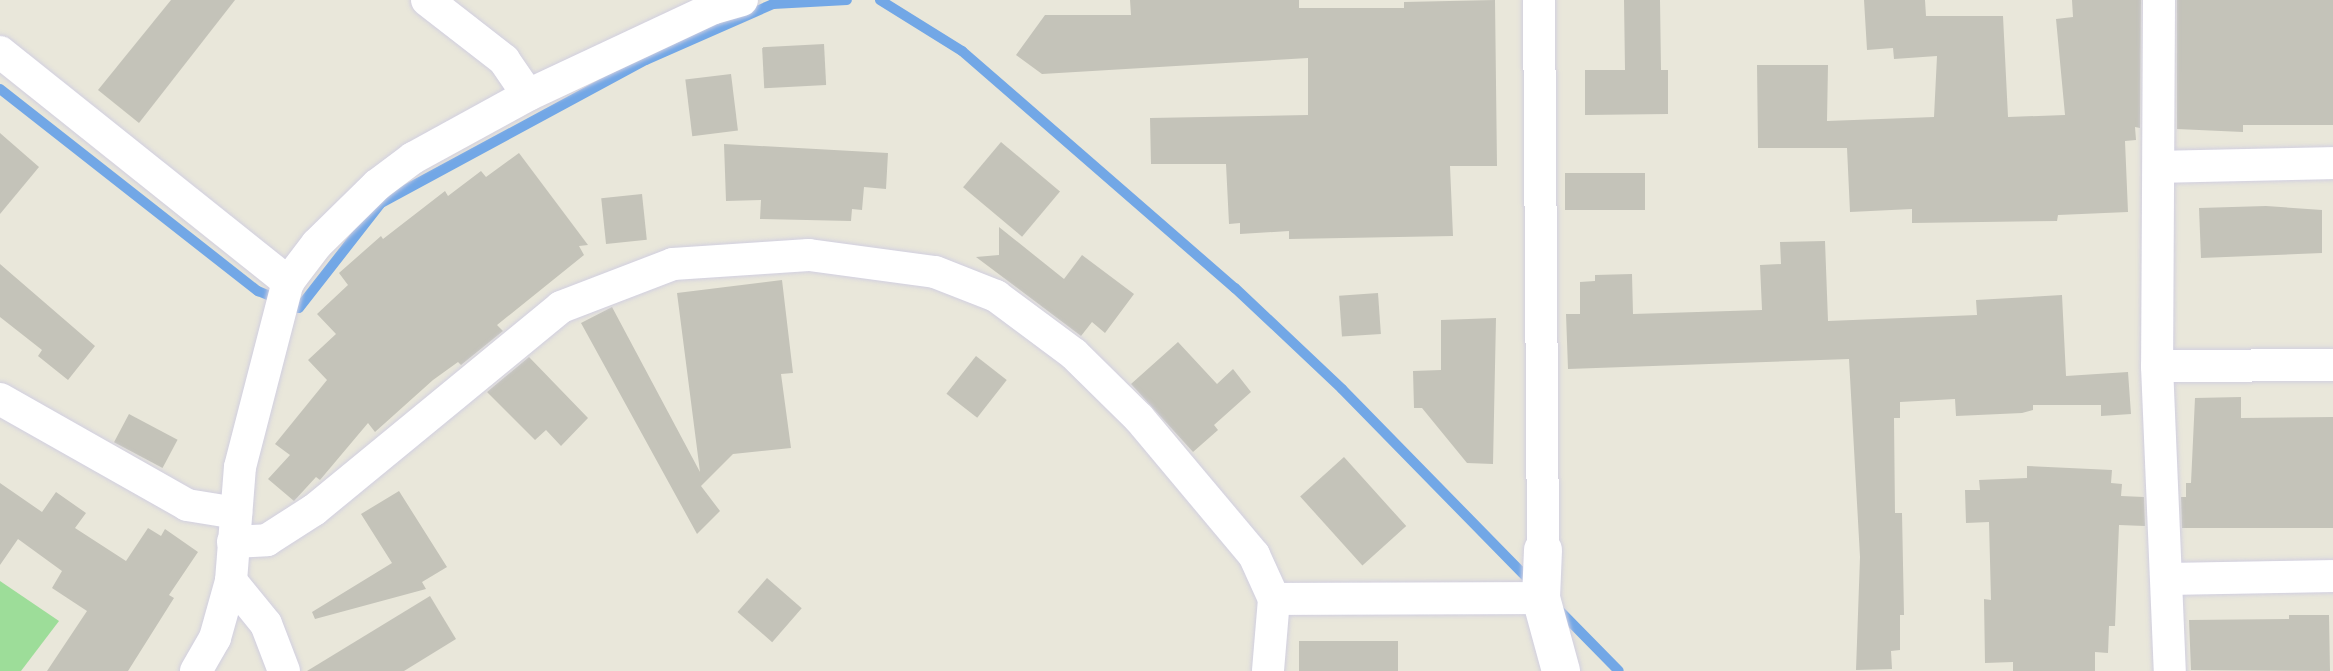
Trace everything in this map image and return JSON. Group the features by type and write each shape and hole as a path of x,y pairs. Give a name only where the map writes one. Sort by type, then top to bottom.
{"street":[{"path":"427,0 504,60 528,95"},
{"path":"196,671 215,638 231,580 240,467 288,282 345,214 413,158 528,95 714,8 742,0"},
{"path":"1539,0 1541,598 1561,671"},
{"path":"2159,0 2157,366 2169,579 2170,671"},
{"path":"0,52 288,282"},
{"path":"2159,167 2333,163"},
{"path":"0,398 187,505 267,540 314,510 561,307 673,264 809,255 935,272 996,296 1074,354 1139,418 1254,555 1274,599 1268,671"},
{"path":"2157,366 2333,365"},
{"path":"2169,579 2333,576"},
{"path":"231,580 266,624 284,671"},
{"path":"1274,599 1541,598"}],"green space":[{"path":"0,581 59,621 21,671 0,671"}],"building":[{"path":"171,0 235,0 139,123 98,90"},
{"path":"1130,0 1299,0 1299,8 1404,8 1404,2 1495,0 1497,166 1450,166 1453,236 1289,239 1289,231 1240,234 1240,223 1229,224 1226,164 1151,164 1150,118 1308,115 1308,58 1042,74 1016,55 1045,15 1131,15"},
{"path":"1624,0 1660,0 1661,70 1668,70 1668,114 1585,115 1585,70 1625,70"},
{"path":"1864,0 1925,0 1926,16 2003,16 2008,117 2065,115 2056,19 2073,17 2072,0 2141,0 2140,128 2135,127 2136,140 2125,141 2128,212 2058,215 2057,221 1912,223 1912,209 1850,212 1847,148 1758,148 1757,65 1828,65 1827,121 1934,117 1937,56 1894,59 1893,48 1867,50"},
{"path":"2177,0 2333,0 2333,125 2243,125 2243,132 2177,129"},
{"path":"824,44 826,85 764,88 762,47"},
{"path":"731,74 738,131 692,136 685,80"},
{"path":"0,133 39,167 0,214"},
{"path":"1001,142 1060,191 1022,237 963,187"},
{"path":"724,144 888,153 886,189 864,187 862,210 852,209 851,221 760,219 761,200 726,201"},
{"path":"519,153 588,245 579,246 584,255 497,325 503,331 461,365 458,362 433,380 375,432 368,423 320,480 316,477 294,501 268,479 290,455 275,444 327,380 308,360 336,334 317,314 348,285 339,273 381,236 383,239 445,191 448,196 481,171 486,177"},
{"path":"1565,173 1645,173 1645,210 1565,210"},
{"path":"642,194 647,240 606,244 601,198"},
{"path":"2266,206 2322,210 2322,253 2201,258 2199,208"},
{"path":"999,227 1064,279 1082,255 1134,294 1105,333 1092,322 1081,336 976,257 999,255"},
{"path":"1825,241 1828,321 1977,315 1976,300 2062,295 2066,376 2128,372 2131,414 2101,416 2101,405 2033,405 2033,410 2022,413 1956,416 1955,399 1900,402 1900,418 1894,418 1895,513 1902,513 1904,615 1900,615 1900,650 1891,651 1892,669 1856,670 1860,557 1849,359 1568,369 1566,314 1580,314 1580,282 1595,281 1595,275 1632,274 1633,314 1762,310 1760,265 1781,264 1780,242"},
{"path":"0,264 95,346 68,380 38,356 42,350 0,317"},
{"path":"782,280 793,373 781,374 791,448 733,454 701,486 720,511 697,534 581,323 612,307 700,472 677,293"},
{"path":"1378,293 1381,334 1342,337 1339,296"},
{"path":"1496,318 1493,464 1467,463 1422,408 1414,408 1413,371 1441,370 1441,320"},
{"path":"1178,342 1217,384 1233,369 1251,392 1214,425 1218,430 1193,452 1131,384"},
{"path":"976,356 1007,380 977,418 946,394"},
{"path":"529,357 588,418 561,446 546,430 535,440 487,392"},
{"path":"2241,397 2241,418 2333,417 2333,528 2182,528 2181,497 2186,497 2186,483 2191,483 2195,398"},
{"path":"129,414 178,440 163,468 114,442"},
{"path":"1344,457 1406,526 1362,566 1300,496"},
{"path":"2027,466 2112,470 2111,483 2122,484 2121,496 2144,497 2145,526 2119,525 2115,626 2109,626 2108,653 2095,652 2095,671 2013,671 2013,662 1985,663 1984,599 1991,600 1989,522 1966,523 1965,490 1980,490 1979,480 2027,478"},
{"path":"0,483 42,512 56,492 86,513 75,528 126,561 148,528 161,536 165,529 198,552 169,595 174,598 128,671 47,671 87,611 52,588 62,571 18,539 0,565"},
{"path":"399,491 447,567 422,582 426,589 315,619 312,612 392,563 361,514"},
{"path":"767,578 802,608 772,642 737,612"},
{"path":"430,596 456,639 404,671 307,671"},
{"path":"2289,615 2329,615 2330,671 2191,670 2189,620 2289,619"},
{"path":"1299,641 1398,641 1398,671 1299,671"}],"waterway":[{"path":"0,89 258,291 299,308 381,203 646,60 773,4 847,0"},
{"path":"880,0 962,51 1235,288 1342,389 1531,582"},
{"path":"1557,608 1619,671"}]}
